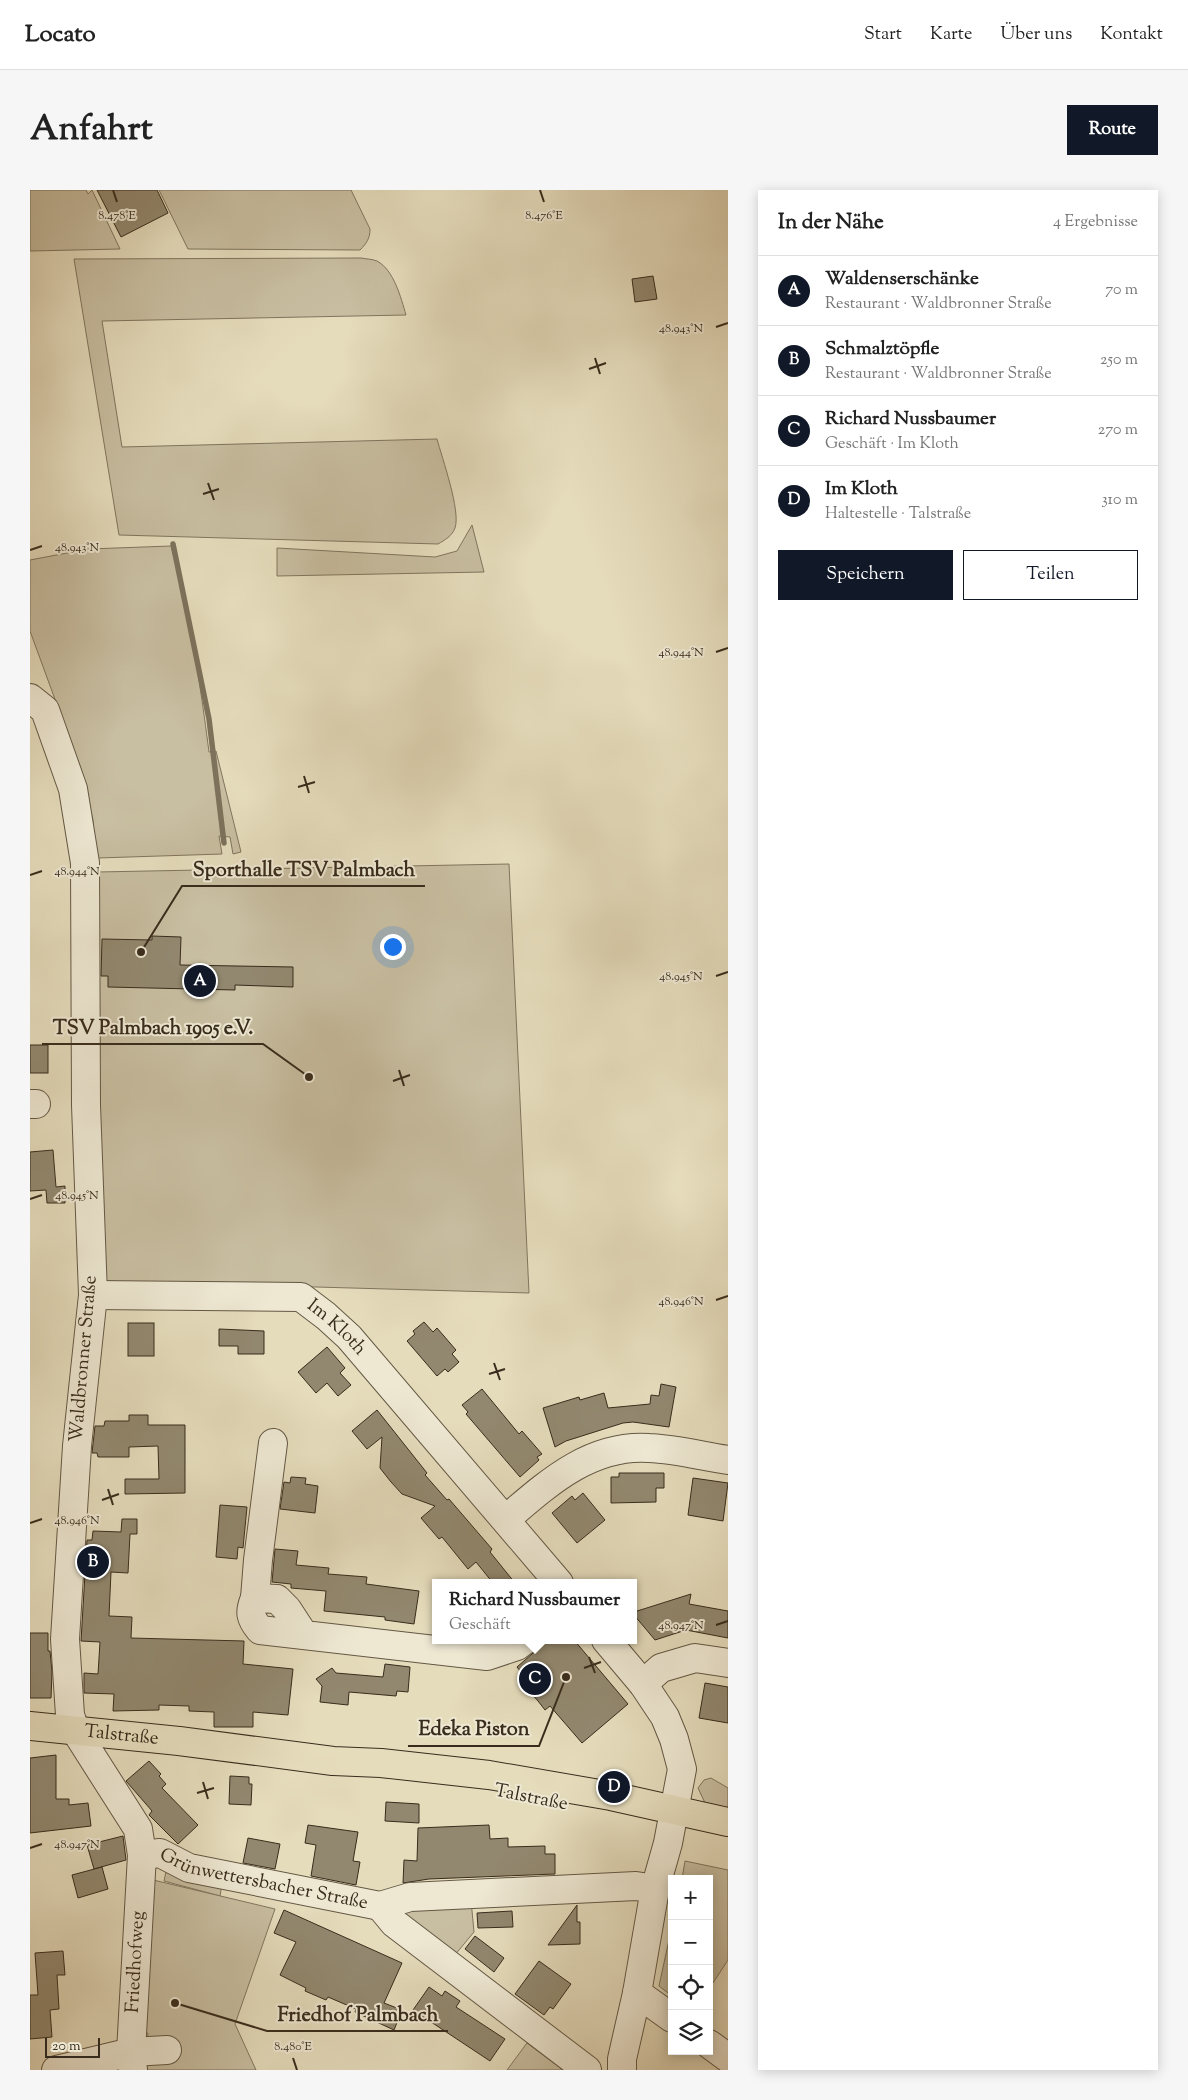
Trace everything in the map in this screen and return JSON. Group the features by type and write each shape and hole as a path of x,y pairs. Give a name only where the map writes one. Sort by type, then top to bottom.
{"main road":[{"name":"Talstraße","path":"30,1726 179,1741 334,1761 381,1763 489,1775 575,1789 672,1818 728,1839"},
{"name":"Talstraße","path":"672,1818 728,1822"}],"street":[{"name":"Waldbronner Straße","path":"30,698 45,710 73,789 85,863 86,1096 93,1295 77,1446 64,1640 70,1715 76,1730"},
{"name":"Im Kloth","path":"93,1295 301,1297 349,1337 556,1579"},
{"path":"273,1443 255,1598 250,1609 252,1621 260,1630 487,1656 520,1644"},
{"path":"506,1519 560,1475 581,1462 611,1450 648,1448 728,1460"},
{"path":"609,1644 643,1684 664,1717 674,1739 682,1769 655,1889 622,2059 622,2070"},
{"path":"643,1684 662,1668 695,1658 728,1663"},
{"name":"Grünwettersbacher Straße","path":"76,1730 138,1830 142,1855 160,1853 189,1868 380,1906 410,1897 636,1886 655,1889"},
{"name":"Friedhofweg","path":"132,2061 142,1855"},
{"name":"Grünwettersbacher Straße","path":"380,1906 394,1923 587,2070"},
{"path":"636,1993 668,2015"},
{"path":"713,2047 728,2058"},
{"path":"56,2070 132,2061 167,2050"}],"shaded area":[{"path":"30,190 86,190 88,194 92,190 120,249 30,251"},
{"path":"159,190 351,190 370,229 369,235 366,243 360,250 188,249"},
{"path":"361,258 377,261 388,271 396,285 406,315 102,321 122,447 437,439 450,484 455,510 455,528 450,536 438,544 119,535 74,259"},
{"path":"472,525 484,572 277,576 277,548 435,557 457,551"},
{"path":"171,546 194,648 209,752 216,751 241,852 233,854 230,837 219,836 222,854 98,858 93,854 93,820 79,765 30,631 30,560 88,549"},
{"path":"509,864 529,1293 102,1281 97,872"},
{"path":"711,1778 728,1788 728,1815 705,1803 698,1788 704,1780"},
{"path":"685,1861 728,1870 728,1960 713,1983 713,1875 683,1875"},
{"path":"167,1867 222,1884 220,1896 164,1881"},
{"path":"149,1879 275,1909 235,2024 256,2070 139,2070 145,2062 148,2033 141,2033"},
{"path":"471,1900 474,1932 454,1956 403,1916 412,1905"},
{"path":"668,1944 668,1993 659,1986"},
{"path":"527,2043 563,2070 507,2070"}],"building":[{"path":"97,190 157,190 168,213 121,237"},
{"path":"653,276 657,299 635,302 632,279"},
{"path":"152,936 181,937 180,965 293,967 293,987 235,985 235,990 108,987 108,976 101,976 102,939 152,940"},
{"path":"30,1045 48,1045 48,1073 30,1073"},
{"path":"53,1150 56,1187 65,1186 65,1203 47,1203 46,1190 30,1191 30,1152"},
{"path":"424,1322 433,1332 437,1328 456,1350 452,1354 459,1362 448,1372 445,1369 437,1376 407,1341 415,1334 413,1331"},
{"path":"128,1323 154,1323 154,1356 128,1356"},
{"path":"219,1329 264,1331 264,1354 238,1354 238,1346 219,1346"},
{"path":"327,1347 345,1368 340,1373 351,1385 338,1396 327,1383 316,1393 298,1372"},
{"path":"661,1384 676,1387 669,1427 633,1422 623,1423 566,1441 555,1447 543,1408 579,1397 580,1400 604,1393 608,1408 650,1404 651,1395 659,1396"},
{"path":"482,1389 519,1434 522,1431 542,1454 537,1457 539,1460 520,1477 466,1414 468,1412 462,1405"},
{"path":"377,1410 427,1473 425,1475 447,1500 449,1499 492,1549 490,1552 512,1579 490,1579 476,1562 468,1569 442,1537 439,1539 421,1518 435,1506 402,1494 380,1468 382,1437 367,1449 352,1431"},
{"path":"129,1415 148,1415 148,1425 185,1425 185,1493 125,1494 125,1479 159,1479 158,1446 129,1447 129,1457 98,1457 97,1453 92,1453 95,1426 104,1426 105,1421 129,1421"},
{"path":"619,1473 664,1473 664,1488 656,1488 656,1502 611,1503 611,1477 619,1477"},
{"path":"291,1477 306,1478 305,1484 318,1486 315,1513 280,1509 284,1482 290,1483"},
{"path":"693,1478 728,1483 723,1521 688,1515"},
{"path":"583,1493 605,1520 577,1543 552,1513 572,1496 575,1500"},
{"path":"220,1505 247,1507 243,1548 238,1547 237,1559 216,1557"},
{"path":"122,1519 137,1519 137,1534 130,1534 128,1573 111,1572 109,1616 132,1617 131,1638 244,1641 243,1664 293,1669 288,1715 253,1712 253,1727 214,1727 214,1712 189,1711 189,1706 159,1705 159,1710 113,1711 114,1694 84,1693 84,1673 98,1674 100,1642 81,1641 87,1540 92,1540 93,1531 121,1532"},
{"path":"275,1549 298,1551 296,1565 329,1568 328,1574 367,1577 366,1584 419,1591 414,1624 385,1620 385,1617 324,1611 326,1591 291,1588 291,1584 272,1582"},
{"path":"691,1594 689,1604 728,1611 728,1638 686,1630 655,1640 637,1619 637,1611"},
{"path":"30,1633 48,1633 48,1651 50,1651 52,1672 51,1698 30,1698"},
{"path":"543,1644 577,1644 628,1704 582,1743 550,1706 545,1710 530,1692 534,1688 517,1667"},
{"path":"385,1664 410,1667 408,1692 397,1691 396,1696 349,1692 348,1705 320,1702 322,1686 316,1679 332,1668 336,1673 383,1677"},
{"path":"705,1683 728,1687 728,1723 699,1718"},
{"path":"56,1755 56,1799 69,1799 69,1805 88,1803 91,1826 30,1833 30,1758"},
{"path":"149,1761 161,1774 159,1776 166,1784 162,1788 198,1825 178,1844 149,1815 152,1811 126,1781"},
{"path":"230,1776 249,1777 249,1784 252,1784 251,1805 229,1804"},
{"path":"386,1802 419,1804 419,1823 385,1821"},
{"path":"308,1825 358,1832 353,1861 360,1862 356,1885 311,1876 316,1845 305,1843"},
{"path":"489,1825 490,1839 508,1838 508,1847 545,1846 545,1854 555,1854 555,1874 429,1879 403,1883 404,1860 417,1861 418,1828"},
{"path":"123,1836 126,1860 94,1869 87,1845"},
{"path":"248,1838 280,1844 275,1869 243,1863"},
{"path":"102,1867 108,1889 78,1898 72,1875"},
{"path":"577,1905 577,1922 580,1922 580,1944 548,1945"},
{"path":"284,1910 402,1963 384,2003 402,2010 394,2030 355,2012 356,2009 328,1997 326,2000 305,1991 306,1988 280,1975 296,1942 274,1933"},
{"path":"512,1911 513,1927 478,1928 477,1913"},
{"path":"475,1936 504,1958 494,1972 465,1949"},
{"path":"63,1951 65,1975 57,1975 59,2009 50,2010 52,2037 30,2039 30,1995 38,1995 35,1953"},
{"path":"539,1961 571,1984 553,2009 550,2007 544,2015 515,1994"},
{"path":"429,1987 442,1996 445,1991 460,2001 456,2007 505,2039 490,2061 413,2010"}],"waterway":[{"path":"173,544 209,719 224,843"}],"place":[{"name":"Sporthalle TSV Palmbach","path":"141,952"},
{"name":"Waldenserschänke","path":"200,981"},
{"name":"TSV Palmbach 1905 e.V.","path":"309,1077"},
{"name":"Schmalztöpfle","path":"93,1562"},
{"name":"Edeka Piston","path":"566,1677"},
{"name":"Richard Nussbaumer","path":"535,1679"},
{"name":"Im Kloth","path":"614,1787"},
{"name":"Friedhof Palmbach","path":"175,2003"}]}
